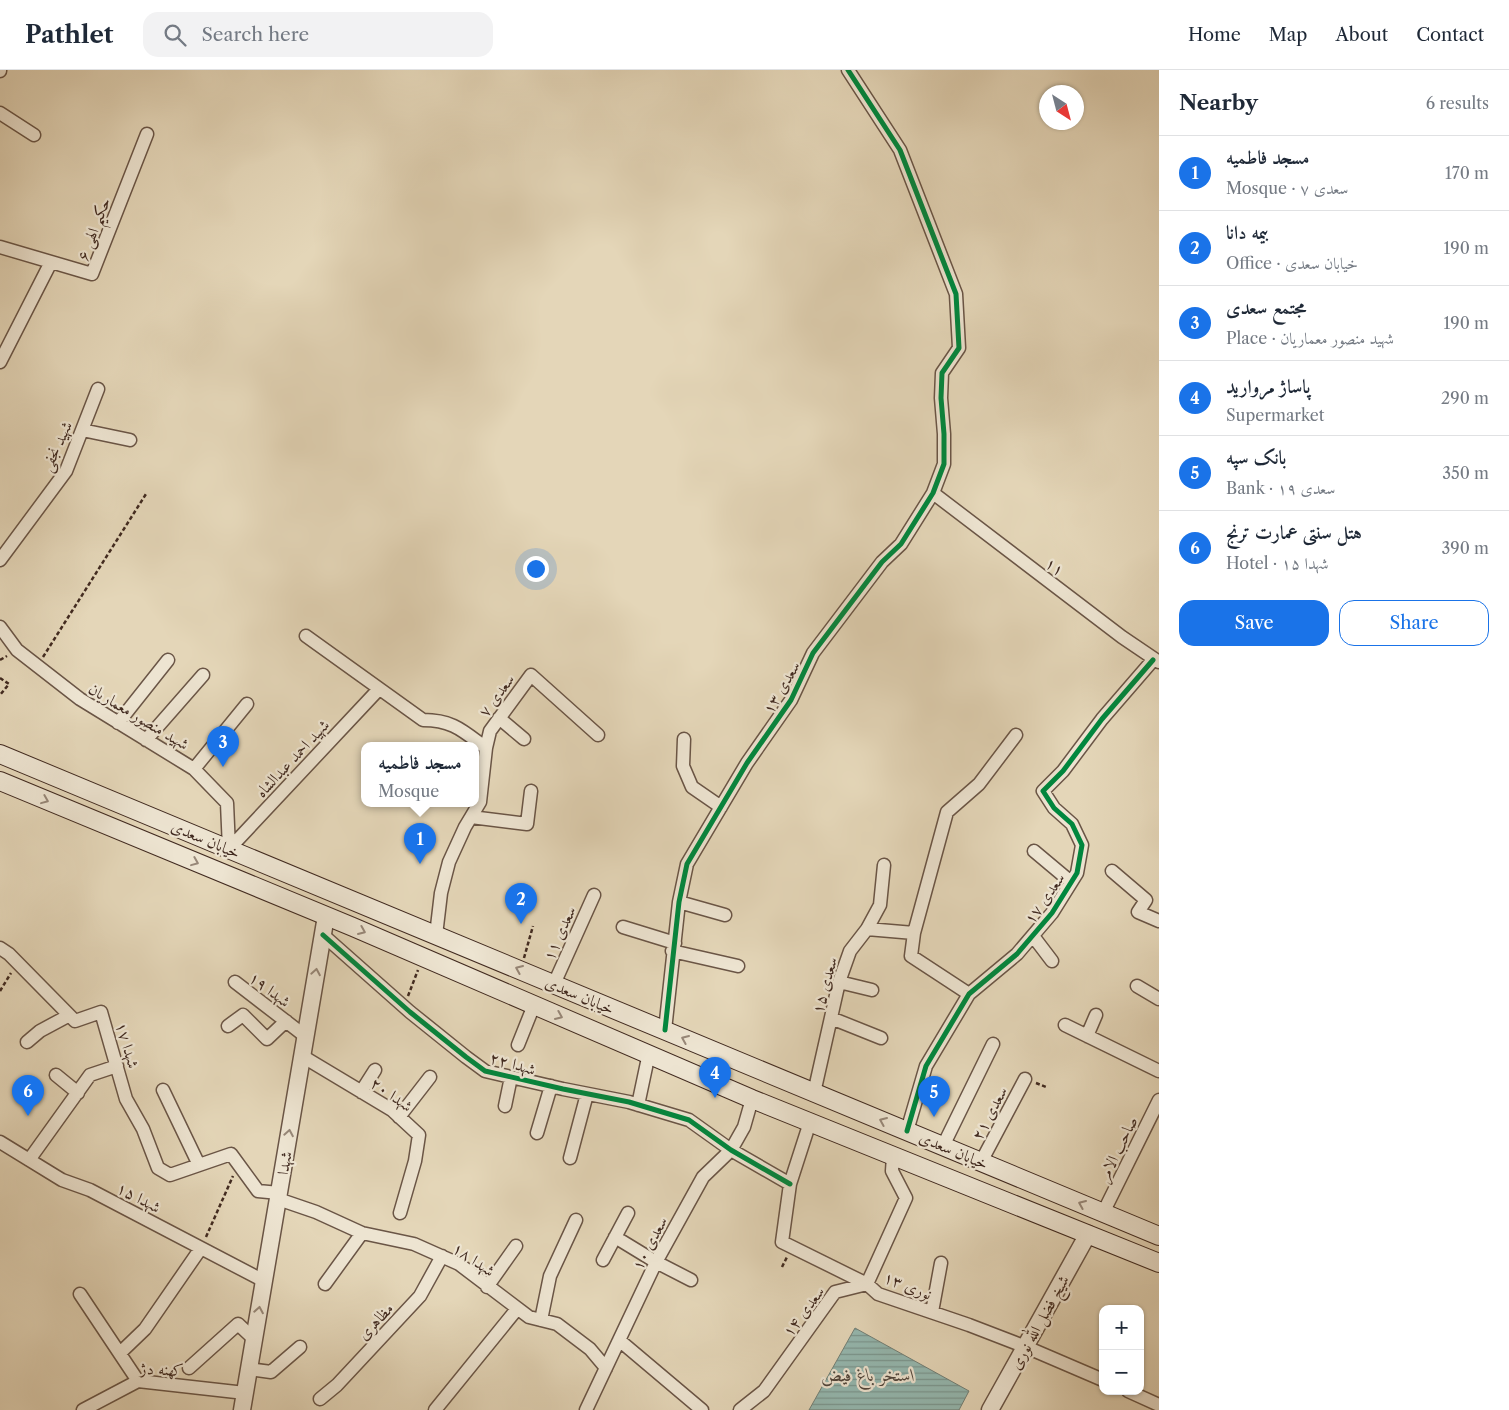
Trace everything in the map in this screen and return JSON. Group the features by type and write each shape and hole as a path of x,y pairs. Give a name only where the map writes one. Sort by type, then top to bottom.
{"main road":[{"name":"خیابان سعدی","path":"0,754 1159,1236"},
{"name":"خیابان سعدی","path":"0,781 326,916 649,1053 752,1099 1159,1263"},
{"path":"699,1075 710,1068 712,1064 713,1054 710,1049"},
{"path":"727,1088 725,1077 728,1067 738,1061"}],"street":[{"name":"سعدی ۱۳","path":"665,1030 679,902 688,864 747,763 791,700 814,653 882,562 901,544 933,493 944,464 942,373 959,348 956,294 900,150 848,70"},
{"path":"0,113 34,135"},
{"name":"حکیم الهی ۶","path":"0,247 92,274 147,134"},
{"path":"0,362 51,262"},
{"name":"شهید نجفی","path":"0,560 66,471 98,389"},
{"path":"82,430 130,440"},
{"name":"۱۱","path":"933,493 1156,661"},
{"name":"شهید منصور معماریان","path":"0,627 17,650 80,699 194,769 228,803 229,849"},
{"path":"306,636 423,720 436,720 455,725 478,742"},
{"path":"118,723 168,660"},
{"name":"سعدی ۱۷","path":"907,1131 926,1066 969,994 1017,954 1052,913 1077,873 1082,845 1072,824 1054,808 1043,791 1063,771 1102,718 1156,661"},
{"path":"146,740 203,675"},
{"name":"سعدی ۷","path":"479,804 479,781 490,731 531,675 598,735"},
{"name":"شهید احمد عبدالشاه","path":"229,849 380,689"},
{"path":"194,769 247,704"},
{"path":"499,718 524,739"},
{"path":"969,994 911,956 914,933 947,812 979,784 1016,735"},
{"path":"684,739 683,766 692,787 721,807"},
{"path":"479,743 486,748"},
{"path":"471,817 527,824 531,791"},
{"name":"سعدی ۷","path":"436,935 449,862 477,807"},
{"path":"1034,851 1071,882"},
{"name":"سعدی ۱۵","path":"814,1093 839,982 850,951 867,929 880,905 884,865"},
{"path":"1112,871 1146,900 1138,912 1159,922"},
{"name":"سعدی ۱۱","path":"554,984 594,895"},
{"path":"679,902 725,915"},
{"name":"شهدا","path":"242,1410 326,916"},
{"path":"623,927 673,947 738,966"},
{"path":"867,929 914,933"},
{"name":"شهدا ۲۲","path":"322,935 466,1058 485,1071 638,1105 689,1120 731,1150 790,1184"},
{"path":"1032,936 1052,961"},
{"path":"0,948 68,1016 40,1031 27,1042"},
{"name":"شهدا ۱۹","path":"235,982 306,1036"},
{"path":"839,982 872,990"},
{"path":"1137,986 1159,999"},
{"path":"518,1045 534,1005"},
{"name":"شهدا ۱۷","path":"68,1016 75,1022 101,1012 126,1099 142,1129 158,1168 170,1176 231,1154 238,1165"},
{"name":"شهدا ۱۹","path":"228,1026 243,1015 268,1039 286,1021"},
{"path":"1087,1036 1096,1016"},
{"path":"831,1018 881,1038"},
{"path":"1065,1025 1159,1071"},
{"path":"943,1146 992,1044"},
{"path":"638,1105 649,1053"},
{"name":"شهدا ۲۰","path":"302,1056 392,1110 419,1135 415,1161 400,1212"},
{"path":"29,1160 90,1075 117,1066"},
{"path":"361,1092 375,1070"},
{"path":"56,1074 78,1093"},
{"path":"400,1117 430,1077"},
{"path":"505,1106 511,1077"},
{"name":"سعدی ۲۱","path":"981,1162 1025,1079"},
{"path":"537,1133 551,1086"},
{"path":"163,1090 199,1165"},
{"path":"570,1158 587,1094"},
{"name":"سعدی ۱۰","path":"586,1410 656,1262 703,1177 731,1150 744,1127 752,1099"},
{"name":"صاحب الامر","path":"1104,1213 1159,1100"},
{"path":"790,1184 810,1122"},
{"name":"شهدا ۱۵","path":"0,1142 62,1180 90,1190 264,1281"},
{"path":"867,1284 906,1198 892,1171 893,1156"},
{"path":"238,1165 258,1191 278,1196"},
{"name":"نوری ۱۳","path":"790,1184 782,1242 867,1284 878,1294 1026,1347 1099,1378"},
{"name":"شهدا ۱۸","path":"278,1196 362,1233 414,1244 459,1264 529,1317 557,1324 590,1349 606,1368"},
{"path":"603,1260 628,1213"},
{"path":"541,1320 550,1276 576,1220"},
{"path":"325,1284 362,1233"},
{"name":"شیخ فضل الله نوری","path":"990,1410 1088,1234"},
{"path":"615,1237 656,1262 691,1280"},
{"path":"488,1287 516,1246"},
{"path":"120,1353 145,1329 201,1248"},
{"name":"مظاهری","path":"320,1399 337,1385 420,1296 442,1256"},
{"path":"932,1312 941,1263"},
{"name":"سعدی ۱۴","path":"740,1410 764,1392 835,1292 867,1284"},
{"path":"80,1294 138,1381"},
{"path":"435,1410 517,1309"},
{"path":"189,1368 238,1324 254,1340"},
{"path":"619,1340 702,1410"},
{"path":"249,1369 271,1372 300,1347"},
{"name":"کهنه دژ","path":"83,1410 138,1381 245,1393"},
{"path":"1137,1395 1159,1405"},
{"path":"1136,1410 1141,1397"}],"path":[{"path":"37,667 146,494"},
{"path":"0,678 9,684 0,695"},
{"path":"520,970 533,926"},
{"path":"404,1006 422,957"},
{"path":"0,991 17,964"},
{"path":"201,1248 238,1165"}],"water":[{"name":"استخر باغ فیض","path":"855,1328 969,1391 959,1410 809,1410"}],"cycle path":[{"path":"665,1030 679,902 687,864 747,763 791,700 813,653 882,562 901,544 933,493 944,464 941,398 942,373 959,348 956,294 900,150 848,70"},
{"path":"907,1131 926,1066 969,994 1017,954 1052,913 1077,873 1082,845 1072,824 1054,808 1043,791 1063,771 1102,719 1153,660"},
{"path":"323,935 410,1012 485,1071 629,1102 689,1120 731,1150 790,1184"}],"place":[{"name":"مجتمع سعدی","path":"223,767"},
{"name":"مسجد فاطمیه","path":"420,864"},
{"name":"بیمه دانا","path":"521,924"},
{"name":"پاساژ مروارید","path":"715,1098"},
{"name":"هتل سنتی عمارت ترنج","path":"28,1116"},
{"name":"بانک سپه","path":"934,1117"}]}
